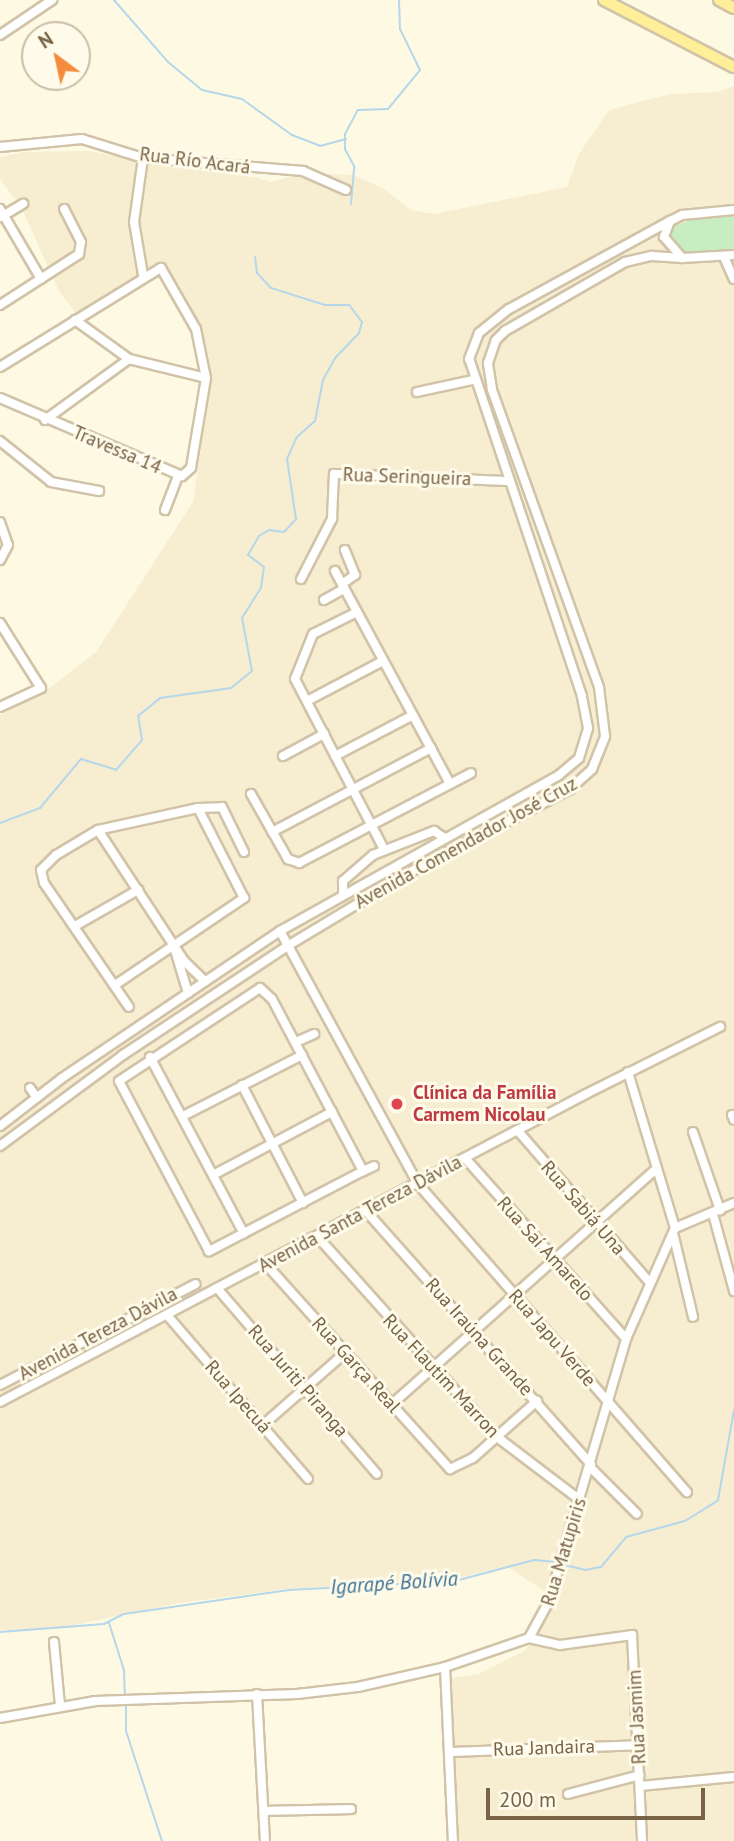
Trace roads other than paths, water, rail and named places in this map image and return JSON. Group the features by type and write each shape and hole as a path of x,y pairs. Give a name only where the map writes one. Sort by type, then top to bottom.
{"main road":[{"path":"604,0 734,67"},
{"path":"719,0 734,8"}],"street":[{"path":"0,36 52,0"},
{"name":"Rua Río Acará","path":"0,147 82,139 144,158 303,171 346,190"},
{"path":"143,275 134,222 144,158"},
{"path":"23,204 1,214 41,279"},
{"path":"0,305 81,250 64,209"},
{"name":"Avenida Comendador José Cruz","path":"0,1126 24,1101 37,1098 280,931 343,892 559,775 575,763 586,745 582,696 473,380 469,359 472,344 489,323 670,221 697,211 734,210"},
{"path":"670,221 665,240 682,258"},
{"name":"Avenida Comendador José Cruz","path":"0,1146 47,1115 178,1018 289,945 412,871 570,789 598,760 606,728 599,687 492,389 488,363 496,340 505,331 625,262 652,256 682,258 734,255"},
{"path":"724,257 734,279"},
{"path":"0,367 143,275 161,268 196,328 206,378 129,359 75,320"},
{"name":"Travessa 14","path":"46,420 129,359"},
{"name":"Travessa 14","path":"0,398 178,476 188,473 206,378"},
{"path":"417,392 473,380"},
{"path":"0,441 51,482 99,491"},
{"name":"Rua Seringueira","path":"301,579 332,519 334,474 509,481"},
{"path":"164,510 178,476"},
{"path":"0,522 7,540 0,560"},
{"path":"324,600 355,575 345,550"},
{"path":"335,571 450,784"},
{"path":"357,612 313,635 295,679 384,849"},
{"path":"0,623 41,688 0,707"},
{"path":"307,701 383,661"},
{"path":"335,756 413,715"},
{"path":"283,757 324,734"},
{"path":"272,832 431,748"},
{"path":"251,794 288,859 299,863 471,773"},
{"path":"129,1007 41,874 56,855 98,830 219,804 244,852"},
{"path":"115,985 244,898 198,808"},
{"path":"98,830 174,947 205,981"},
{"path":"343,892 343,881 384,849 434,831 443,837"},
{"path":"75,926 138,890"},
{"name":"Rua Japu Verde","path":"280,931 418,1184 687,1492"},
{"path":"174,947 175,962 188,993"},
{"path":"363,1171 269,994 260,988 123,1075 120,1084 203,1245 213,1250 374,1166"},
{"path":"197,1014 202,1023"},
{"path":"178,1018 188,1033"},
{"name":"Avenida Santa Tereza Dávila","path":"0,1402 720,1027"},
{"path":"296,1042 314,1034"},
{"path":"183,1116 302,1055"},
{"path":"150,1057 244,1234"},
{"path":"628,1073 675,1232 693,1317"},
{"path":"242,1085 303,1203"},
{"path":"30,1088 37,1098"},
{"path":"213,1175 332,1112"},
{"name":"Rua Sabiá Una","path":"518,1131 650,1283"},
{"path":"693,1132 717,1212 734,1291"},
{"name":"Rua Saí Amarelo","path":"465,1158 626,1339"},
{"path":"391,1405 657,1168"},
{"path":"675,1232 734,1203"},
{"name":"Rua Iraúna Grande","path":"366,1211 537,1401 590,1465 637,1514"},
{"name":"Rua Matupiris","path":"529,1638 544,1615 626,1339 675,1232"},
{"name":"Rua Flautim Marron","path":"317,1237 431,1367 497,1437 580,1500"},
{"name":"Rua Garça Real","path":"265,1264 447,1466 456,1469 497,1437"},
{"name":"Avenida Tereza Dávila","path":"0,1385 196,1283"},
{"name":"Rua Juriti Piranga","path":"217,1288 305,1387 377,1474"},
{"name":"Rua Ipecuá","path":"167,1315 308,1479"},
{"path":"263,1425 345,1353"},
{"path":"497,1437 537,1401"},
{"name":"Rua Jasmim","path":"529,1638 560,1645 632,1634 642,1841"},
{"path":"0,1718 60,1706 133,1698 358,1687 445,1667 529,1638"},
{"path":"54,1642 60,1706"},
{"path":"445,1667 453,1841"},
{"path":"257,1694 265,1841"},
{"name":"Rua Jandaira","path":"451,1752 638,1745"},
{"path":"568,1794 640,1775"},
{"path":"640,1786 734,1777"},
{"path":"265,1811 351,1809"}],"waterway":[{"path":"114,0 168,62 202,90 242,99 292,135 320,146 346,139"},
{"path":"351,204 354,166 345,149 345,134 358,110 388,109 420,70 400,29 399,0"},
{"path":"0,823 40,808 81,759 116,770 142,740 138,716 160,698 231,688 252,671 242,618 261,588 264,567 248,555 259,536 269,530 284,532 296,519 287,459 297,437 315,421 323,380 336,357 359,333 362,322 349,305 325,305 271,288 257,273 255,257"},
{"name":"Igarapé Bolívia","path":"565,1565 585,1570 601,1567 626,1537 685,1521 718,1500 734,1410"},
{"name":"Igarapé Bolívia","path":"0,1632 104,1624 124,1614 289,1590 455,1581 534,1560 556,1562"},
{"path":"109,1623 124,1670 125,1695"},
{"path":"126,1704 126,1731 162,1841"}],"place":[{"name":"Clínica da Família Carmem Nicolau","path":"397,1104"}]}
